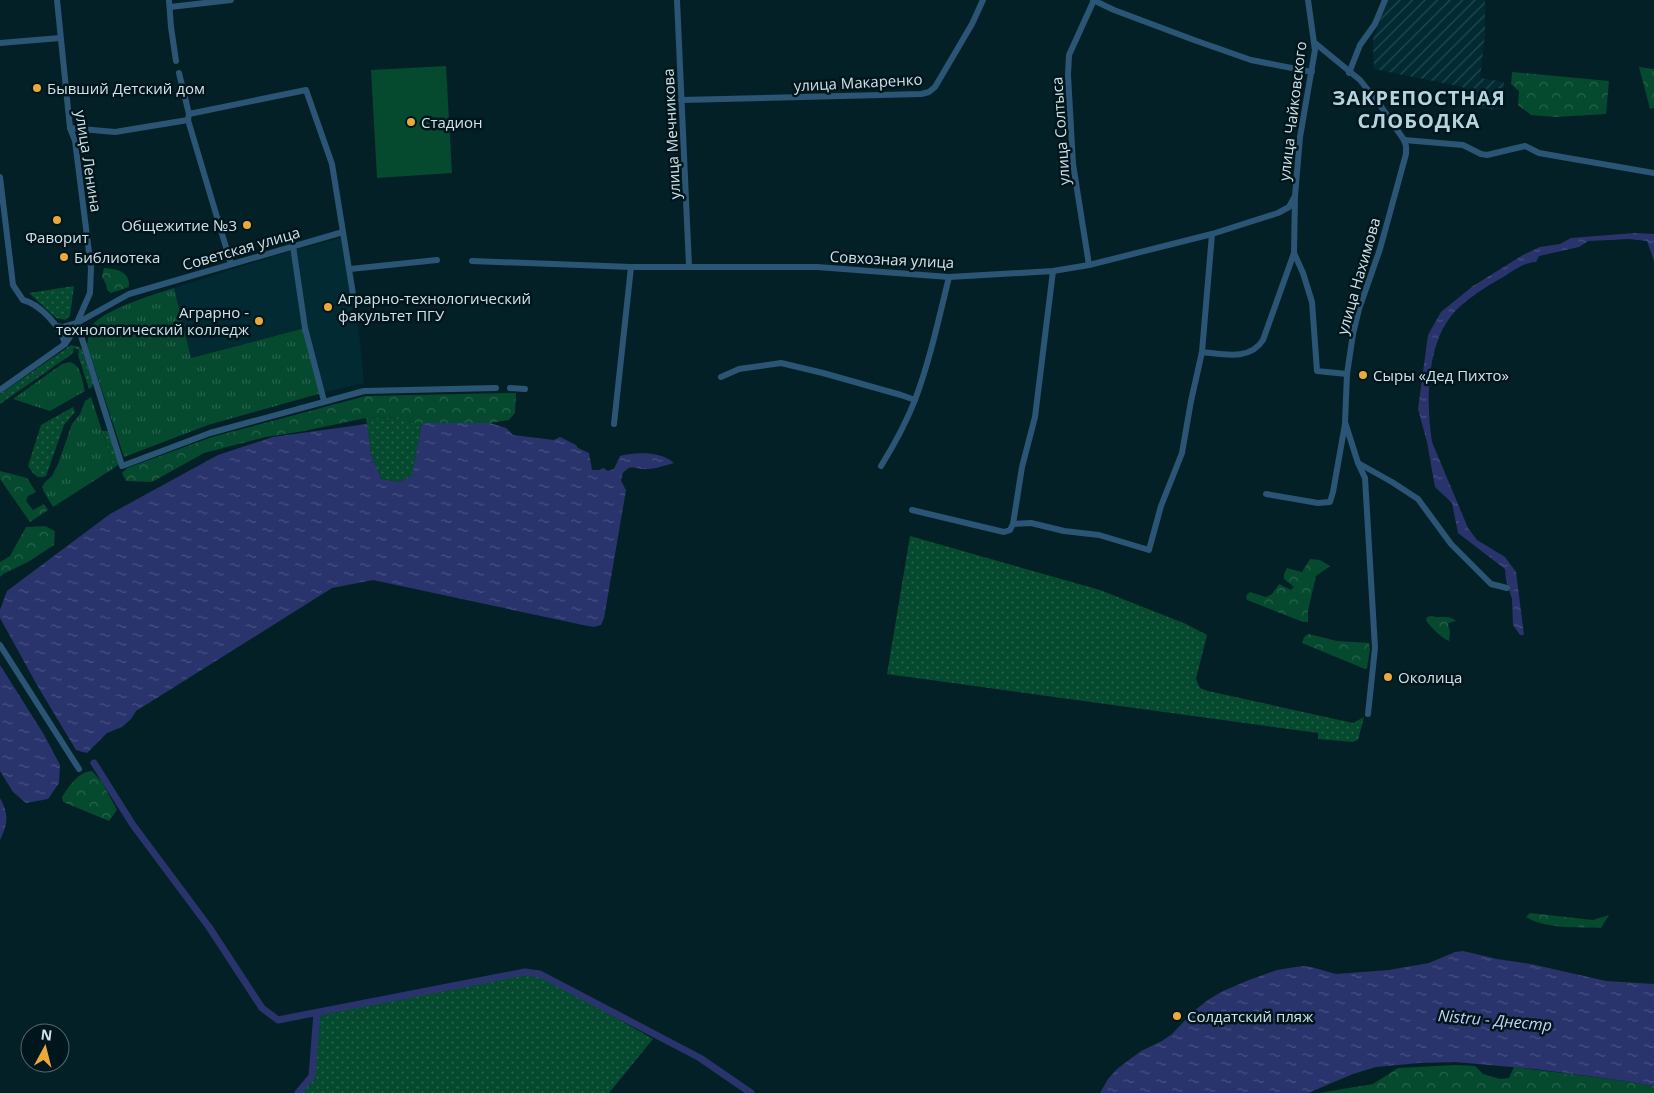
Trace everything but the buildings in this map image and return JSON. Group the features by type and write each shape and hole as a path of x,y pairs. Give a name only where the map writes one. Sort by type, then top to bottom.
{"street":[{"name":"улица Ленина","path":"57,0 70,128 75,141 91,268 90,294 77,323"},
{"path":"176,61 169,3 231,0"},
{"name":"улица Мечникова","path":"678,0 681,100 690,266"},
{"name":"улица Макаренко","path":"681,100 922,94 929,92 935,87 972,24 983,0"},
{"path":"1094,0 1114,10 1251,60 1312,72"},
{"name":"улица Солтыса","path":"1089,265 1072,164 1068,55 1094,0"},
{"name":"улица Чайковского","path":"1308,0 1315,43 1312,72 1300,137 1295,196 1294,253 1303,273 1312,302 1317,371 1347,374"},
{"path":"1349,72 1360,46 1376,24 1385,0"},
{"path":"0,43 60,38"},
{"path":"1315,43 1360,80 1404,140 1463,145 1487,156 1525,146 1539,153 1654,173"},
{"path":"179,73 188,117 231,264"},
{"path":"70,128 115,132 306,90 332,164 353,294"},
{"name":"улица Нахимова","path":"1368,714 1375,648 1365,478 1358,463 1345,422 1347,374 1359,309 1380,249 1406,154 1404,140"},
{"path":"0,177 13,285 23,300 32,302 57,326 65,344"},
{"name":"Совхозная улица","path":"472,261 631,267 817,268 948,277 1053,271 1089,265 1212,234 1278,213 1289,207 1295,196"},
{"name":"Советская улица","path":"77,323 128,294 344,232"},
{"path":"1013,524 1031,523 1064,531 1098,535 1149,550 1161,506 1182,453 1202,352 1212,234"},
{"path":"293,246 305,328 324,401"},
{"path":"1202,352 1240,354 1248,353 1258,348 1263,340 1294,253"},
{"path":"350,269 437,260"},
{"path":"614,424 631,267"},
{"path":"912,510 1004,532 1010,530 1013,524 1022,467 1035,417 1053,271"},
{"path":"881,466 915,400 936,336 948,277"},
{"path":"57,326 62,327 77,323"},
{"path":"0,390 65,344 77,323"},
{"path":"77,323 122,466 210,433 364,391 496,388"},
{"path":"721,377 739,369 781,363 915,400"},
{"path":"510,388 525,390"},
{"path":"1266,494 1318,503 1330,502 1345,422"},
{"path":"1358,463 1418,499 1451,544 1491,584 1506,588"},
{"path":"0,645 79,769"}],"shaded area":[{"path":"1388,0 1485,0 1485,35 1480,78 1504,82 1500,110 1469,107 1462,96 1463,87 1374,69 1373,39"},
{"path":"344,237 360,341 364,383 322,393 305,328 191,358 174,288 294,250"}],"green space":[{"name":"Стадион","path":"446,66 452,173 377,178 371,70"},
{"path":"1639,67 1654,69 1654,108 1650,109"},
{"path":"1512,72 1609,81 1606,114 1555,117 1531,115 1518,105 1519,91 1511,84"},
{"path":"104,268 118,270 125,274 129,287 111,293 107,290 102,277"},
{"path":"74,286 70,316 65,320 56,318 29,293"},
{"path":"174,288 191,358 305,328 322,393 208,425 124,457 87,345 89,330 94,323 114,310"},
{"path":"71,345 82,350 93,383 92,387 89,389 78,355 79,350 74,348 72,354 0,404 0,394"},
{"path":"70,362 77,366 85,391 50,411 13,399 62,364"},
{"path":"516,393 515,413 509,420 490,423 410,423 401,417 366,418 266,437 204,453 152,482 126,481 122,473 127,468 212,437 366,396"},
{"path":"91,397 114,468 53,507 42,487 52,476 58,464 72,424 80,414 85,401"},
{"path":"73,407 75,412 64,425 46,476 37,476 28,466 41,425"},
{"path":"402,417 410,423 422,423 412,476 400,482 381,479 371,454 366,418"},
{"path":"102,431 108,431 120,463 114,468"},
{"path":"0,471 27,478 36,492 28,496 26,501 33,510 44,504 48,510 30,522 0,479"},
{"path":"45,526 55,531 54,545 0,577 0,562 10,556 26,527"},
{"path":"910,536 1100,590 1186,624 1207,635 1196,679 1200,688 1353,723 1364,717 1358,740 1352,742 1318,739 1318,733 887,674"},
{"path":"1310,559 1320,560 1330,566 1316,576 1308,611 1308,622 1303,622 1247,600 1246,596 1250,592 1266,597 1272,594 1279,584 1291,590 1294,587 1284,579 1287,568 1302,572"},
{"path":"1427,617 1447,617 1456,621 1448,623 1449,641 1428,623"},
{"path":"1309,634 1337,641 1369,643 1367,668 1365,669 1302,643 1304,637"},
{"path":"92,771 102,782 117,810 109,821 63,802 62,797 74,780 82,774"},
{"path":"1530,913 1593,920 1609,915 1601,928 1583,928 1543,924 1526,917"},
{"path":"525,972 540,974 653,1039 609,1093 298,1093 312,1076 317,1013"},
{"path":"1455,1065 1475,1066 1483,1074 1500,1079 1509,1078 1514,1067 1626,1081 1654,1086 1654,1093 1319,1093 1373,1084 1398,1068"}],"water":[{"path":"1635,233 1654,234 1654,261 1647,241 1629,239 1588,241 1579,247 1539,256 1536,262 1525,264 1516,269 1461,305 1443,328 1437,343 1430,376 1429,393 1432,442 1468,528 1477,540 1505,557 1516,572 1524,635 1520,635 1513,625 1512,599 1506,580 1505,569 1458,533 1452,503 1435,487 1427,442 1418,409 1428,335 1441,312 1473,286 1523,255 1540,247 1560,244 1571,238"},
{"path":"422,423 490,423 506,428 513,435 554,440 560,437 589,453 592,470 603,468 608,471 614,469 620,456 633,454 655,454 674,463 649,469 634,467 623,473 621,481 626,490 604,618 601,625 594,627 583,625 373,580 332,588 136,711 131,719 122,727 107,733 87,753 76,750 0,618 0,610 7,591 110,514 218,455 273,437 367,424 371,454 381,479 400,482 412,475"},
{"path":"0,665 43,733 60,765 59,783 48,799 26,803 13,792 0,771"},
{"path":"0,798 5,809 6,819 5,829 0,840"},
{"name":"Nistru - Днестр","path":"1463,951 1606,981 1654,984 1654,1086 1535,1069 1455,1062 1376,1067 1353,1074 1308,1093 1100,1093 1108,1079 1117,1069 1141,1051 1172,1034 1194,1011 1208,1000 1249,980 1277,970 1302,966 1336,974 1389,970 1429,963 1455,952"}],"waterway":[{"path":"94,763 133,825 209,927 262,1008 278,1020 525,972 540,974 700,1058 751,1093"},
{"path":"298,1093 312,1076 317,1013"}],"place":[{"name":"Бывший Детский дом","path":"37,88"},
{"name":"Стадион","path":"411,122"},
{"name":"Фаворит","path":"57,220"},
{"name":"Общежитие №3","path":"247,225"},
{"name":"Библиотека","path":"64,257"},
{"name":"Аграрно-технологический факультет ПГУ","path":"328,307"},
{"name":"Аграрно - технологический колледж","path":"259,321"},
{"name":"Сыры «Дед Пихто»","path":"1363,375"},
{"name":"Околица","path":"1388,677"},
{"name":"Солдатский пляж","path":"1177,1016"}],"district":[{"name":"ЗАКРЕПОСТНАЯ СЛОБОДКА","path":"1419,108"}]}
